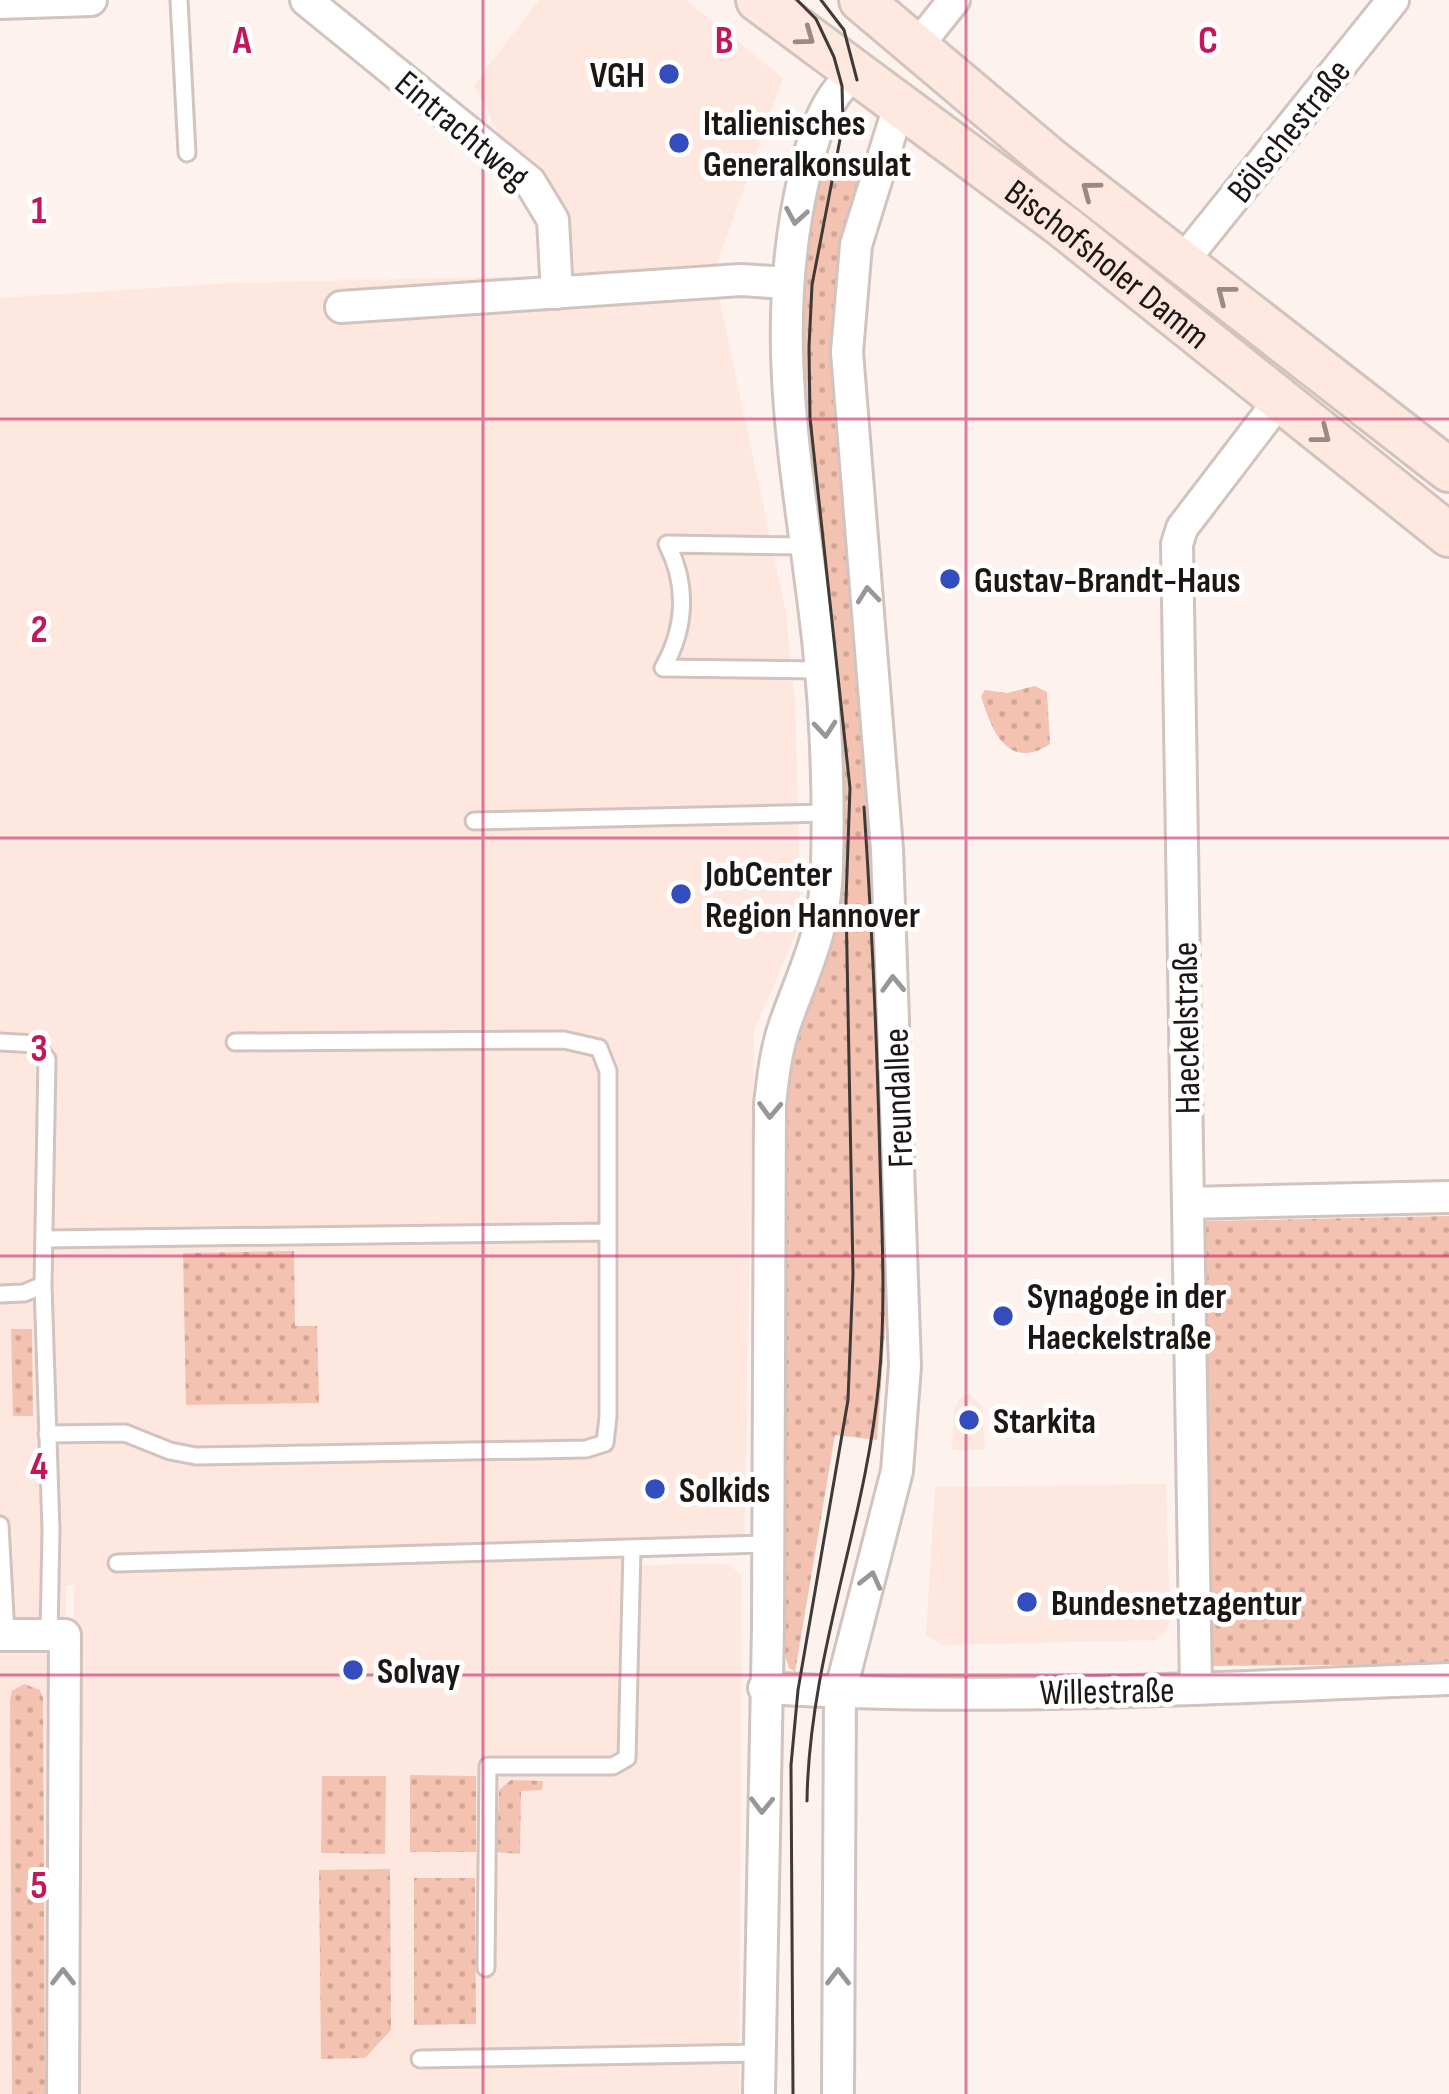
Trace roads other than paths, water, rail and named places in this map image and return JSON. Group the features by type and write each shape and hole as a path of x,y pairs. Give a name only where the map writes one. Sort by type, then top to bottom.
{"main road":[{"name":"Bischofsholer Damm","path":"758,0 1063,226 1449,535"},
{"name":"Bischofsholer Damm","path":"861,0 1038,151 1449,470"},
{"path":"855,73 915,49"},
{"path":"900,103 915,49"}],"street":[{"path":"3,2 91,0"},
{"name":"Eintrachtweg","path":"306,0 530,182 553,220 557,293"},
{"path":"915,49 954,0"},
{"name":"Bölschestraße","path":"1183,261 1393,0"},
{"path":"759,2094 770,1104 775,1060 825,907 827,813 820,670 788,420 787,283 812,140 829,105 855,73"},
{"name":"Freundallee","path":"838,2094 840,1693 897,1471 905,1366 887,849 847,352 856,245 900,103"},
{"path":"341,308 741,280 787,283"},
{"name":"Haeckelstraße","path":"1196,1688 1177,544 1182,528 1279,401"},
{"path":"1188,1203 1449,1197"},
{"path":"3,1635 65,1635 63,2094"},
{"name":"Willestraße","path":"764,1688 840,1693 1449,1679"}],"lane":[{"path":"179,0 187,153"},
{"path":"805,546 667,544 678,568 682,607 677,638 663,668 820,670"},
{"path":"474,821 827,813"},
{"path":"47,1434 125,1433 196,1456 586,1449 604,1443 608,1418 608,1071 599,1048 564,1040 236,1042"},
{"path":"0,1042 35,1044 47,1059 43,1285 49,1635"},
{"path":"44,1239 608,1232"},
{"path":"0,1294 24,1293 43,1285"},
{"path":"0,1525 3,1635"},
{"path":"117,1564 767,1544"},
{"path":"486,1968 488,1766 613,1766 627,1758 632,1548"},
{"path":"420,2059 759,2053"}],"tram line":[{"path":"793,2094 791,1765 798,1690 848,1400 853,1274 846,901 850,788 810,418 809,347 812,285 843,124 842,86 816,19 797,0"},
{"path":"821,0 844,30 857,80"},
{"path":"807,1801 817,1695 863,1486 881,1353 879,1117 864,807"}],"place":[{"name":"VGH","path":"669,74"},
{"name":"Italienisches Generalkonsulat","path":"679,143"},
{"name":"Gustav-Brandt-Haus","path":"950,579"},
{"name":"JobCenter Region Hannover","path":"681,894"},
{"name":"Synagoge in der Haeckelstraße","path":"1003,1316"},
{"name":"Starkita","path":"969,1420"},
{"name":"Solkids","path":"655,1489"},
{"name":"Bundesnetzagentur","path":"1027,1602"},
{"name":"Solvay","path":"353,1670"}]}
